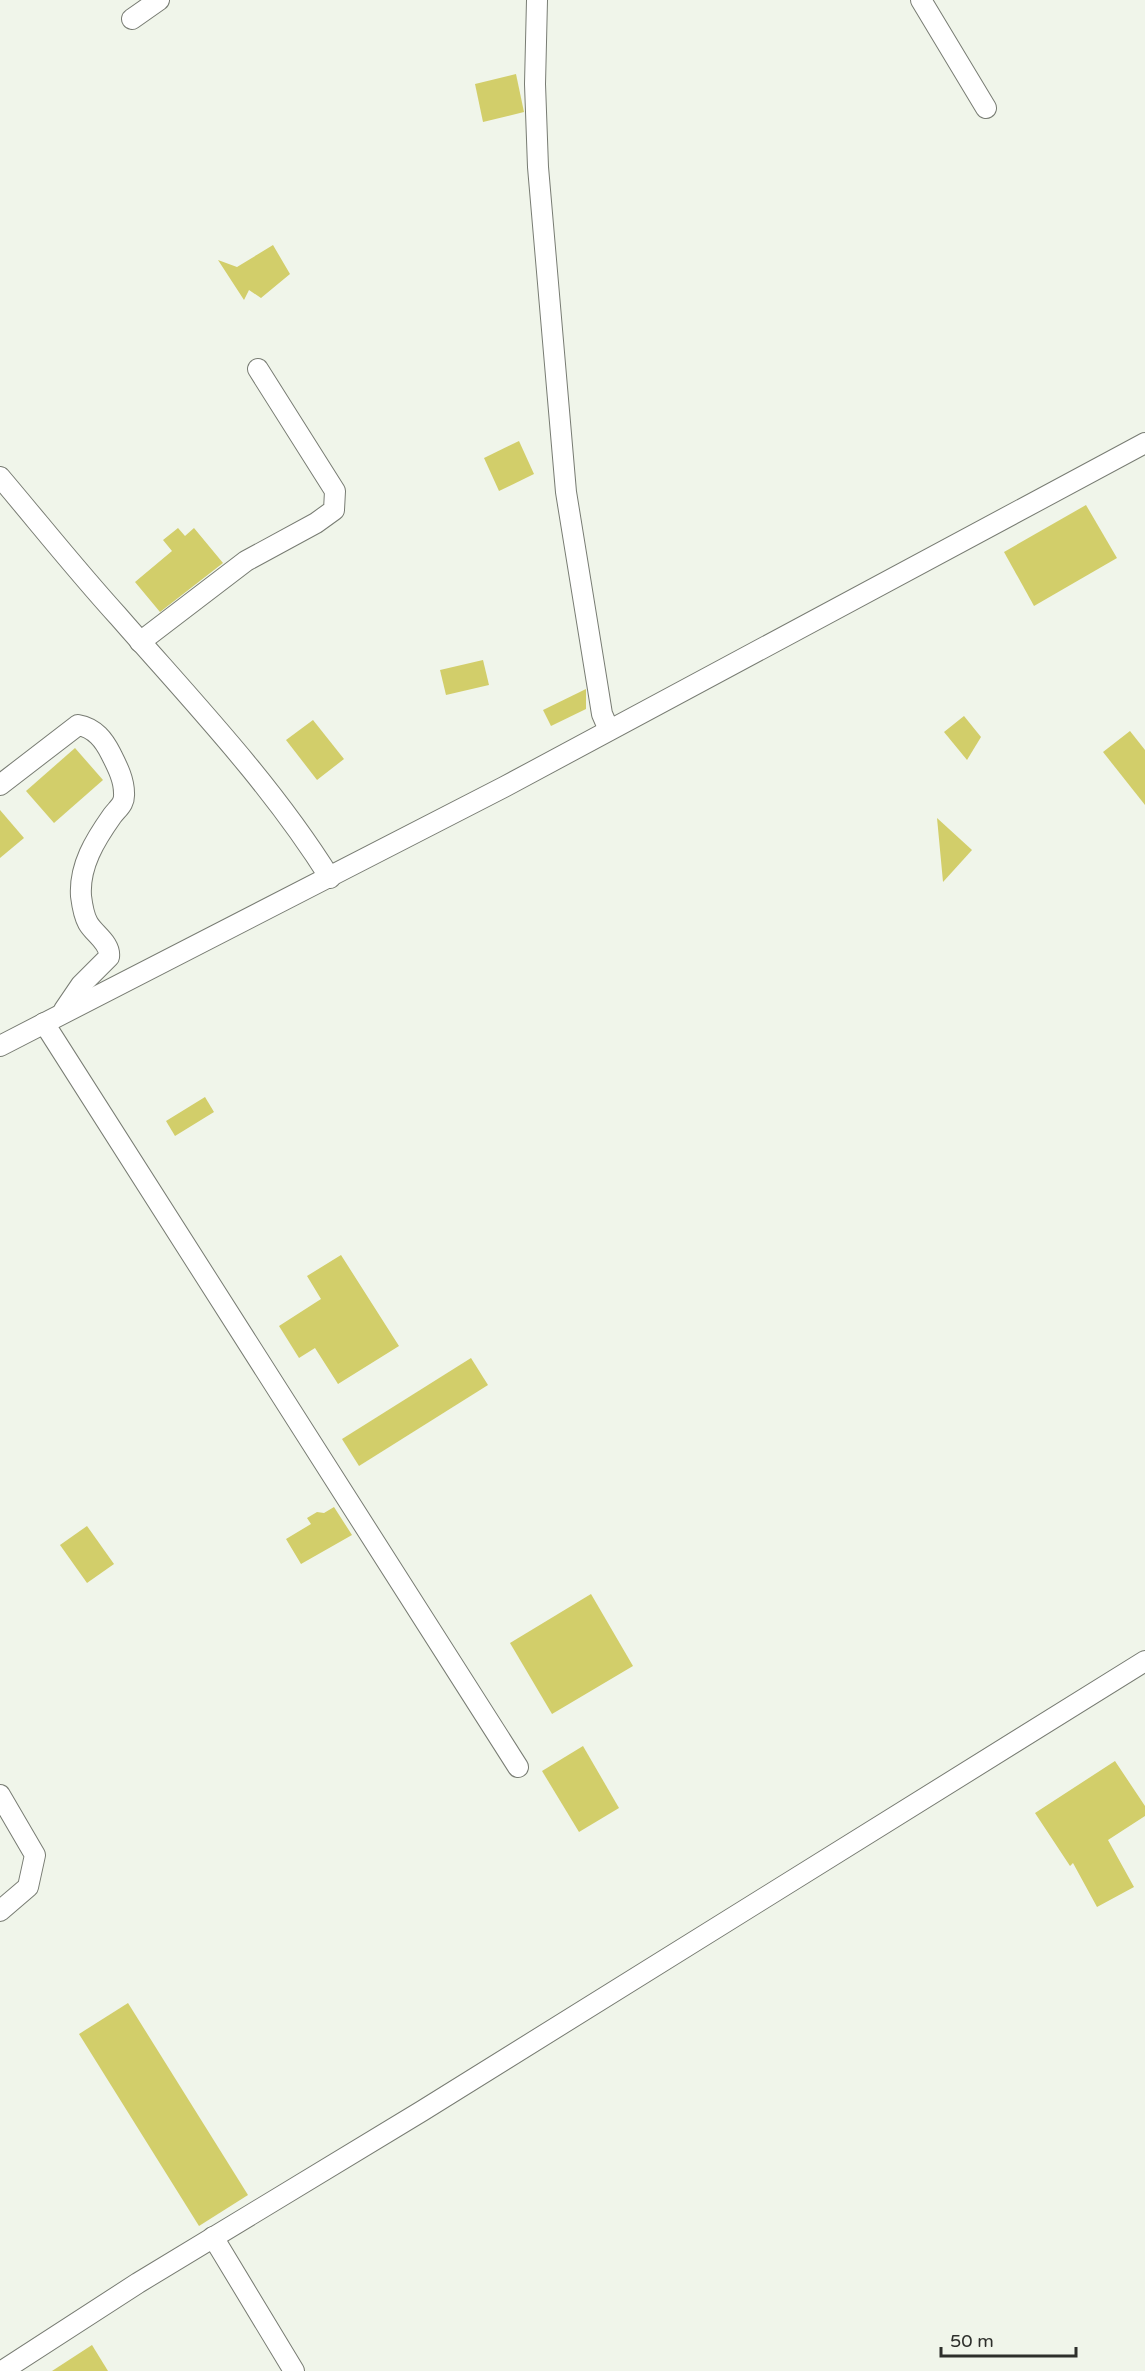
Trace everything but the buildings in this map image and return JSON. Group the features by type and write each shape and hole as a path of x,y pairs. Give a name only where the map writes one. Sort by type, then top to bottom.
{"street":[{"path":"132,20 159,0"},
{"path":"921,0 986,108"},
{"path":"542,2 535,84 538,167 566,492 599,697 609,730"},
{"path":"140,642 246,561 316,523 334,510 335,491 258,369"},
{"path":"0,1046 63,1011 330,878 1145,443"},
{"path":"0,477 140,642 206,714 292,819 330,878"},
{"path":"0,785 78,725 97,733 107,746 120,773 124,793 122,806 113,815 86,860 81,877 81,896 87,922 107,947 109,957 81,985 63,1011"},
{"path":"44,1023 518,1767"},
{"path":"2,2371 213,2237 432,2105 1145,1661"},
{"path":"0,1795 35,1855 28,1887 0,1911"},
{"path":"213,2237 294,2371"}]}
